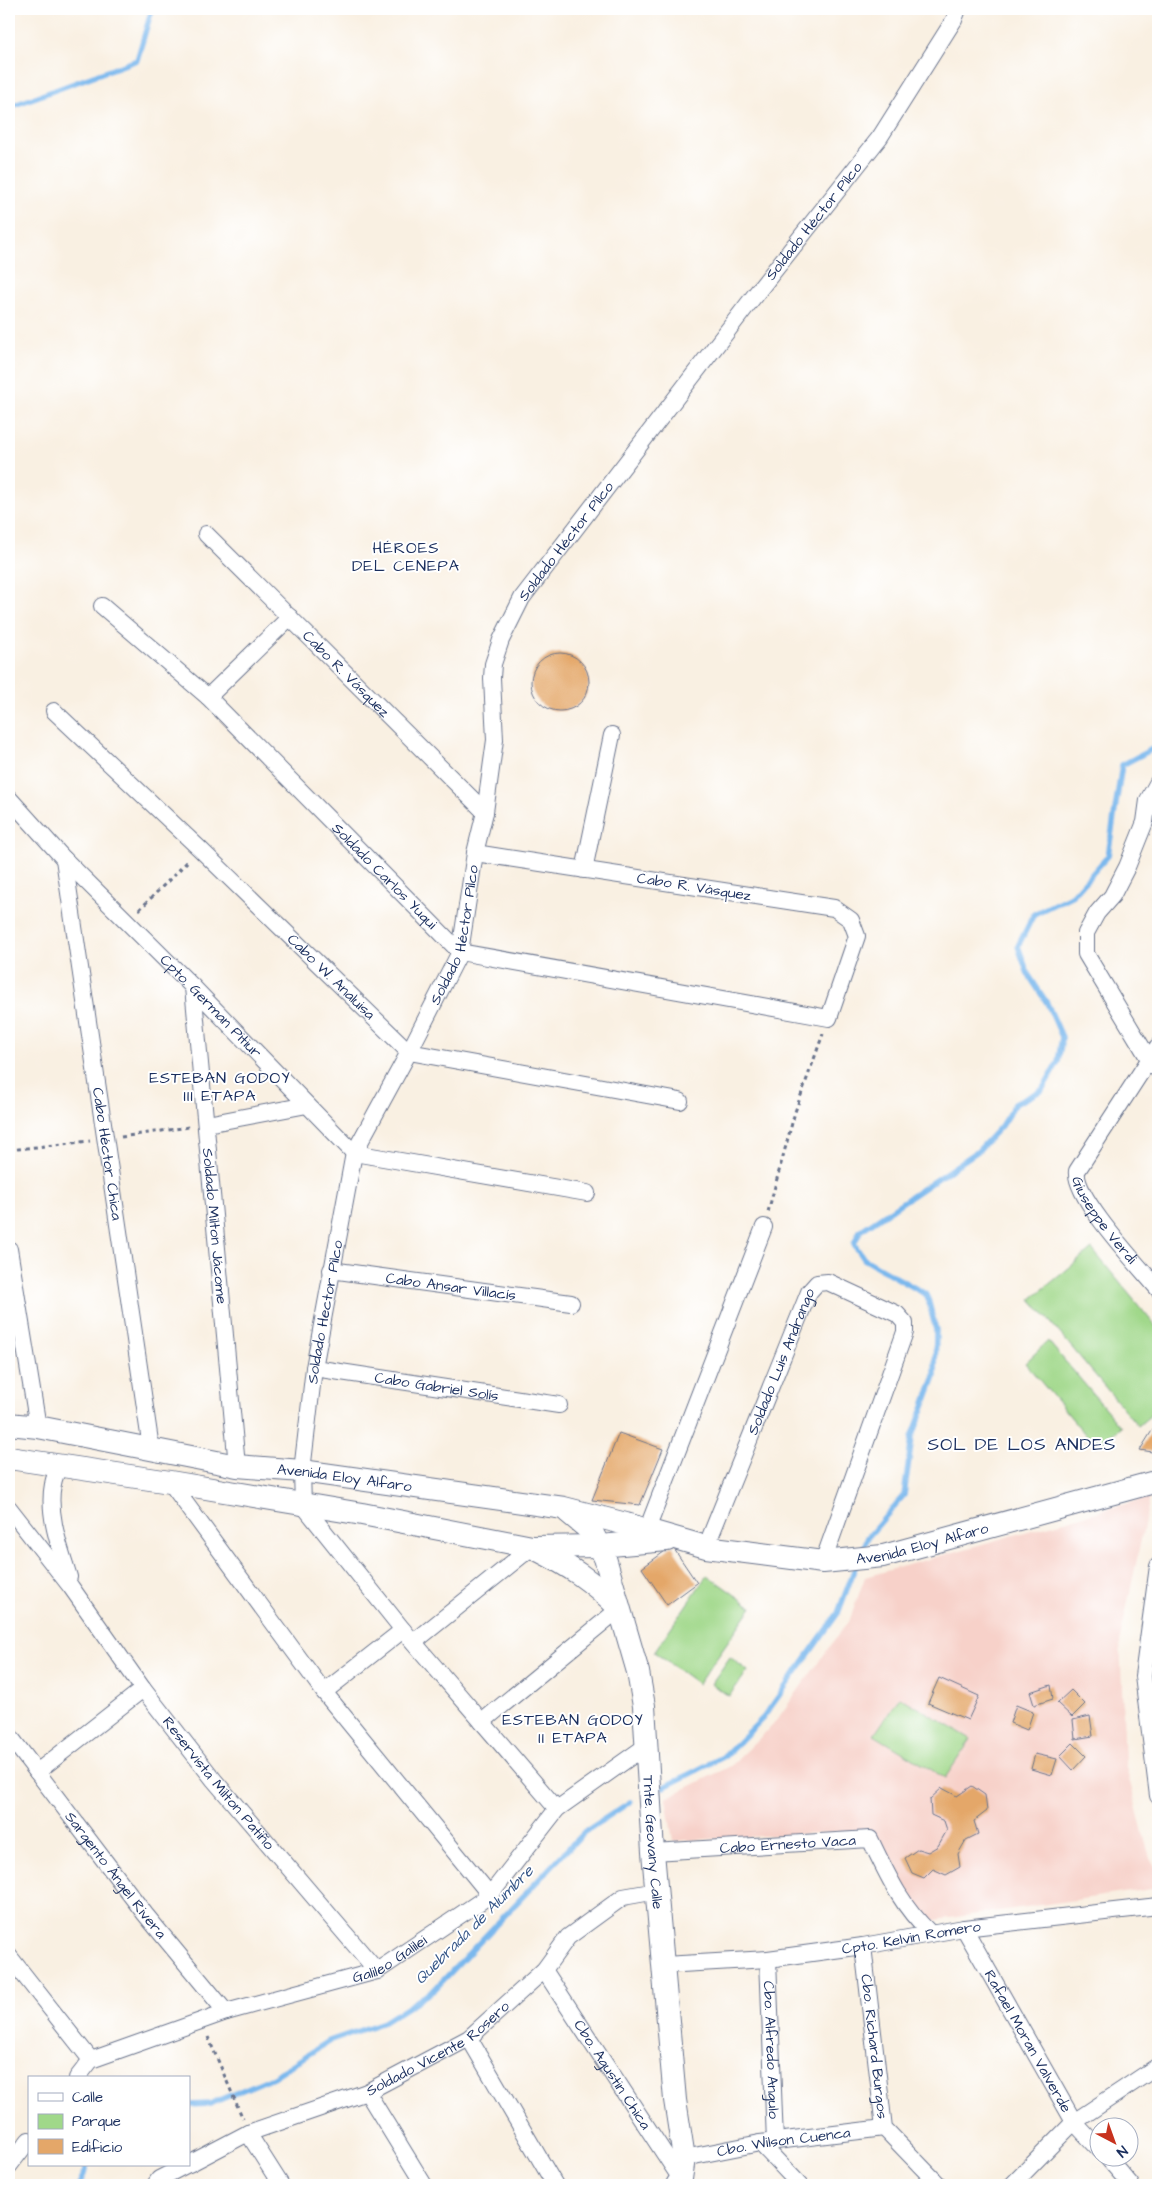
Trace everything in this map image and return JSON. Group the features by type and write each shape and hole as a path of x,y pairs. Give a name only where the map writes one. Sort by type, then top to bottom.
{"street":[{"name":"Soldado Héctor Pilco","path":"354,1153 409,1052 460,952 475,853 485,812 495,740 493,664 501,640 522,598 755,295 880,137 954,20 958,9"},
{"name":"Cabo R. Vásquez","path":"206,534 485,812"},
{"name":"Soldado Carlos Yuqui","path":"102,606 208,697 460,952"},
{"path":"208,697 290,617"},
{"name":"Cabo W. Analuisa","path":"54,711 200,849 409,1052"},
{"path":"584,870 612,735"},
{"path":"1155,1058 1086,954 1086,933 1097,913 1112,896 1127,867 1145,822 1148,800 1158,782"},
{"name":"Cpto. German Pitiur","path":"9,798 64,859 126,923 194,987 354,1153"},
{"name":"Cabo R. Vásquez","path":"475,853 834,908 850,920 857,936 828,1018"},
{"name":"Cabo Héctor Chica","path":"64,859 151,1448"},
{"path":"460,952 828,1018"},
{"name":"Soldado Milton Jácome","path":"194,987 237,1447 237,1466"},
{"path":"409,1052 680,1101"},
{"name":"Giuseppe Verdi","path":"1155,1058 1077,1171 1076,1176 1082,1195 1158,1290"},
{"path":"206,1124 307,1104"},
{"path":"354,1153 587,1193"},
{"name":"Soldado Hector Pilco","path":"302,1505 302,1471 314,1368 354,1153"},
{"path":"644,1536 764,1227"},
{"path":"9,1249 38,1427"},
{"name":"Cabo Ansar Villacís","path":"331,1270 571,1303"},
{"name":"Soldado Luis Andrango","path":"706,1547 809,1292 817,1283 828,1282 897,1314 905,1323 905,1332 832,1561"},
{"name":"Cabo Gabriel Solís","path":"314,1368 559,1405"},
{"name":"Avenida Eloy Alfaro","path":"9,1424 38,1427 237,1466 302,1471 564,1508 644,1536 679,1539 706,1547 832,1561 883,1556 1158,1481"},
{"name":"Avenida Eloy Alfaro","path":"9,1458 170,1482 362,1514 532,1547 600,1546 644,1536"},
{"name":"Reservista Milton Patiño","path":"60,1465 53,1484 52,1510 58,1543 71,1587"},
{"path":"170,1482 324,1692 490,1895"},
{"path":"302,1505 408,1636 557,1809"},
{"name":"Reservista Milton Patiño","path":"9,1508 71,1587 143,1689 214,1780 377,1971"},
{"path":"482,1722 620,1609 600,1546 592,1532 564,1508"},
{"path":"324,1692 408,1636 532,1547"},
{"name":"Tnte. Geovany Calle","path":"532,1547 573,1568 589,1579 620,1609 638,1672 644,1706 653,1852 681,2174"},
{"path":"1158,1566 1143,1676 1158,1796"},
{"path":"37,1772 143,1689"},
{"name":"Sargento Ángel Rivera","path":"9,1735 145,1914 226,2012"},
{"name":"Galileo Galilei","path":"91,2060 226,2012 377,1971 490,1895 557,1809 646,1746"},
{"name":"Cabo Ernesto Vaca","path":"653,1852 870,1839 911,1915 930,1934"},
{"name":"Soldado Vicente Rosero","path":"190,2163 248,2133 366,2092 469,2038 544,1970 568,1937 623,1897 657,1890"},
{"name":"Cpto. Kelvin Romero","path":"664,1965 768,1959 863,1946 964,1928 1158,1906"},
{"name":"Rafael Moran Valverde","path":"964,1928 1074,2122 1090,2139"},
{"name":"Cbo. Richard Burgos","path":"863,1946 884,2128 939,2185"},
{"path":"9,1956 91,2060 79,2076"},
{"name":"Cbo. Alfredo Angulo","path":"768,1959 768,2143"},
{"name":"Cbo. Agustin Chica","path":"544,1970 681,2174"},
{"path":"469,2038 556,2185"},
{"path":"1012,2185 1074,2122 1158,2066"},
{"path":"366,2092 424,2185"},
{"name":"Cbo. Wilson Cuenca","path":"681,2174 768,2143 884,2128"},
{"path":"248,2133 281,2185"},
{"path":"9,2166 28,2141"},
{"path":"768,2143 800,2185"},
{"name":"Soldado Vicente Rosero","path":"155,2185 159,2179 185,2166"},
{"path":"1115,2166 1132,2185"}],"path":[{"path":"126,923 200,849"},
{"path":"764,1227 795,1112 828,1018"},
{"path":"214,2048 239,2108"}],"shaded area":[{"path":"1150,1497 1120,1639 1125,1763 1148,1852 1158,1873 1158,1888 929,1921 917,1910 904,1891 872,1830 673,1841 666,1798 731,1766 773,1725 850,1619 865,1577"}],"green space":[{"path":"1092,1249 1158,1329 1158,1409 1138,1426 1031,1299"},
{"path":"1048,1341 1121,1427 1096,1447 1025,1363"},
{"path":"707,1575 752,1607 698,1684 654,1652"},
{"path":"730,1657 748,1671 729,1696 711,1684"},
{"path":"900,1697 971,1739 945,1778 874,1735"}],"building":[{"path":"560,653 571,655 581,661 587,671 589,682 587,693 581,703 571,709 560,711 549,709 539,703 533,693 531,682 533,671 539,661 549,655"},
{"path":"1158,1421 1158,1453 1140,1450"},
{"path":"619,1433 663,1449 640,1505 592,1500"},
{"path":"672,1546 697,1583 667,1605 642,1568"},
{"path":"939,1678 979,1696 968,1720 928,1703"},
{"path":"1051,1685 1053,1699 1034,1705 1030,1692"},
{"path":"1071,1690 1085,1704 1072,1717 1057,1703"},
{"path":"1016,1705 1033,1712 1027,1730 1010,1723"},
{"path":"1090,1716 1093,1736 1075,1739 1073,1720"},
{"path":"1073,1743 1086,1756 1073,1770 1060,1756"},
{"path":"1035,1754 1057,1759 1052,1775 1031,1769"},
{"path":"972,1786 985,1795 987,1811 974,1821 978,1834 966,1840 958,1854 960,1867 946,1875 933,1869 924,1878 912,1873 905,1858 918,1849 928,1852 938,1846 947,1830 944,1821 931,1815 930,1799 942,1788 957,1796"}],"waterway":[{"path":"9,107 137,60 152,9"},
{"path":"862,1552 868,1537 904,1495 912,1438 935,1376 936,1330 927,1295 864,1259 854,1244 860,1231 978,1151 1001,1126 1015,1104 1042,1090 1058,1062 1062,1037 1047,1003 1028,974 1018,946 1034,914 1073,895 1108,856 1122,765 1158,746"},
{"name":"Quebrada de Alumbre","path":"664,1787 725,1756 763,1718 838,1613 856,1565"},
{"name":"Quebrada de Alumbre","path":"190,2105 210,2104 273,2077 329,2041 384,2022 434,1990 583,1833 630,1802"},
{"name":"Quebrada de Alumbre","path":"79,2185 86,2166"}],"district":[{"name":"HÉROES DEL CENEPA","path":"406,557"},
{"name":"ESTEBAN GODOY III ETAPA","path":"220,1087"},
{"name":"SOL DE LOS ANDES","path":"1022,1444"},
{"name":"ESTEBAN GODOY II ETAPA","path":"573,1729"}]}
